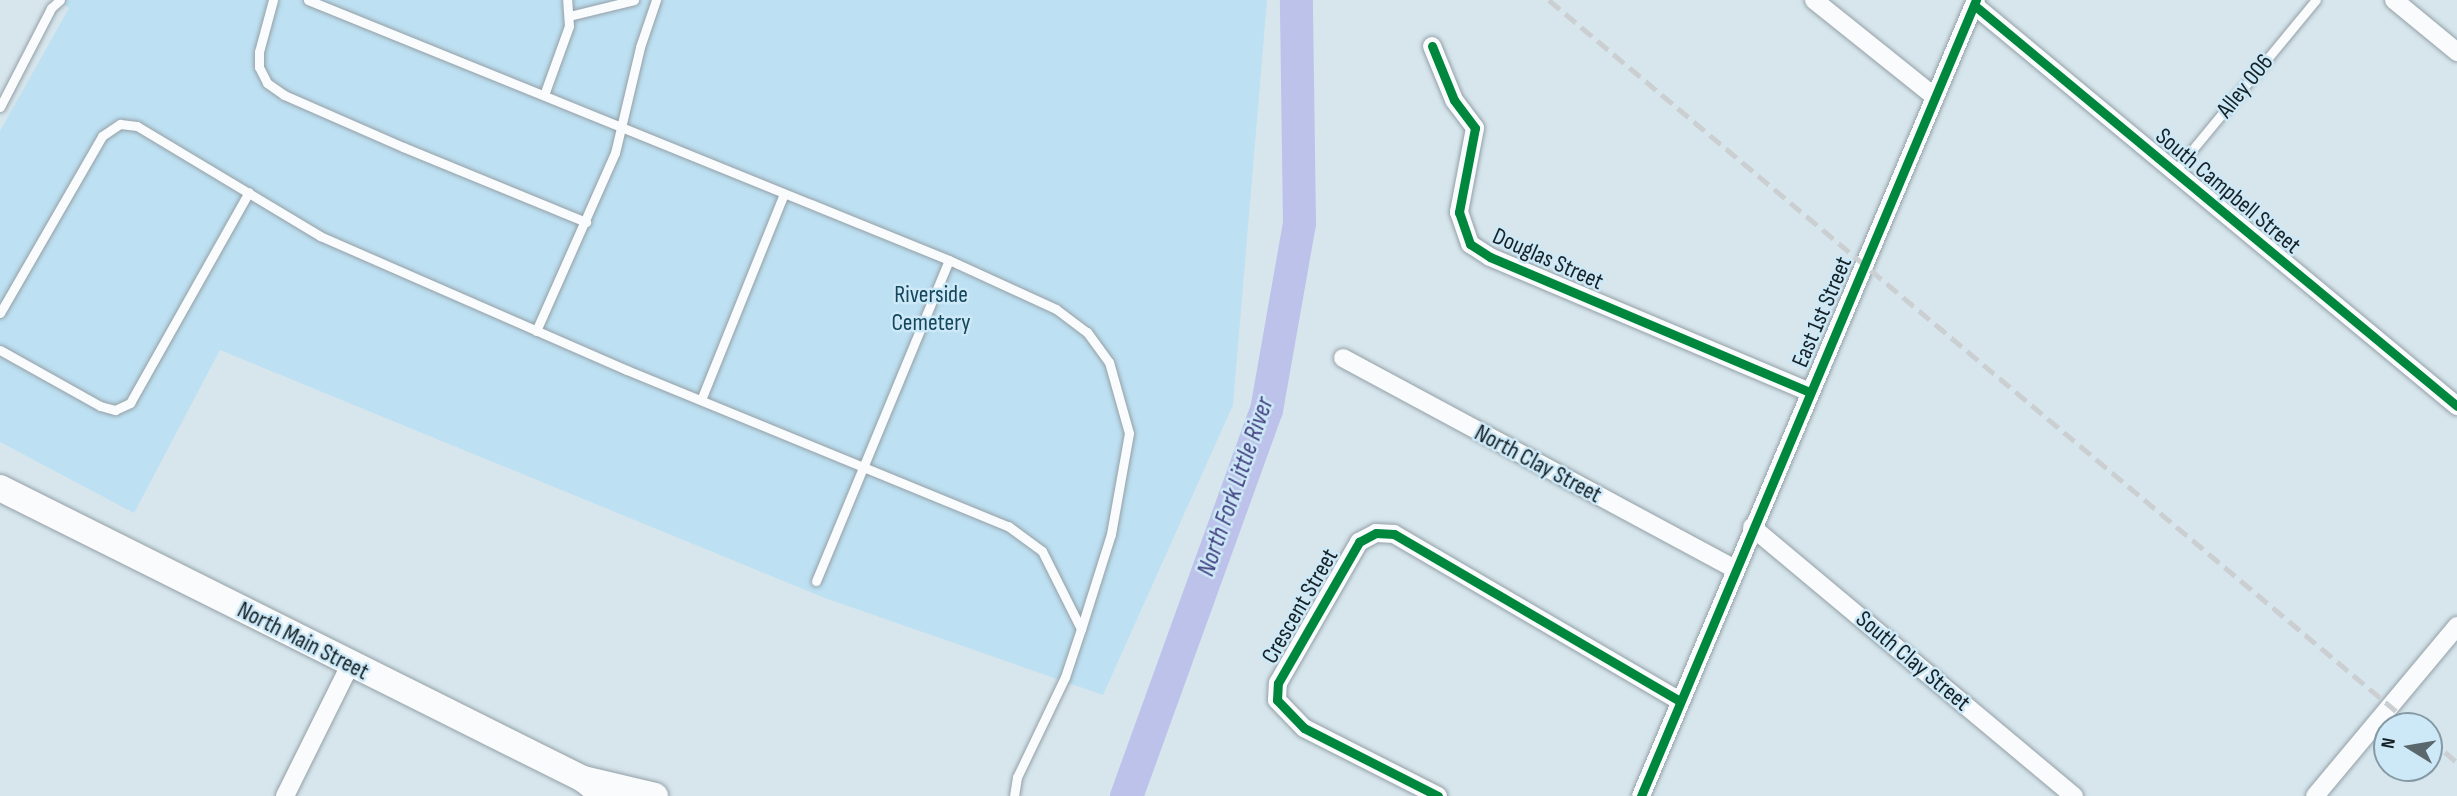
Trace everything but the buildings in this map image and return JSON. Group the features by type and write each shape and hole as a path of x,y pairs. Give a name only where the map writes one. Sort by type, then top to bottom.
{"main road":[{"name":"North Main Street","path":"0,488 583,779 604,796"},
{"path":"583,779 654,796"}],"street":[{"path":"1814,0 1934,96"},
{"path":"2394,0 2457,52"},
{"name":"East 1st Street","path":"1648,793 1680,701 1752,527 1975,3"},
{"name":"South Campbell Street","path":"1975,3 2457,406"},
{"name":"Douglas Street","path":"1432,46 1454,100 1475,128 1459,212 1470,244 1490,257 1809,392"},
{"name":"North Clay Street","path":"1343,358 1735,569"},
{"name":"South Clay Street","path":"1752,527 2074,796"},
{"name":"Crescent Street","path":"1438,796 1304,728 1277,700 1279,683 1359,542 1376,533 1394,534 1680,701"},
{"path":"2315,796 2457,626"},
{"path":"285,796 350,665"}],"lane":[{"path":"0,107 51,8 60,0"},
{"path":"273,0 259,67 275,89 586,222"},
{"path":"308,0 949,260 1056,309 1087,332 1109,362 1129,433 1111,534 1081,629 1065,677 1017,776 1014,796"},
{"path":"544,95 559,60 569,16 567,0"},
{"path":"569,16 634,0"},
{"path":"536,331 615,153 619,124 656,0"},
{"name":"Alley 006","path":"2174,172 2316,0"},
{"path":"0,313 102,135 120,124 137,126 320,236 536,331 1030,539 1042,551 1081,629"},
{"path":"0,350 100,407 115,410 130,403 249,192"},
{"path":"701,400 784,194"},
{"path":"816,581 949,260"}],"green space":[{"name":"Riverside Cemetery","path":"58,0 1267,0 1233,405 1103,695 825,598 220,350 134,513 0,442 0,131 69,8"}],"waterway":[{"name":"North Fork Little River","path":"1126,796 1266,410 1299,223 1296,0"}],"railway":[{"path":"1549,0 2397,712"},
{"path":"2443,750 2457,762"}],"cycle path":[{"path":"1641,796 1976,0"},
{"path":"1974,5 2457,406"},
{"path":"1432,46 1454,100 1475,128 1459,212 1470,244 1490,257 1809,392"},
{"path":"1438,796 1304,728 1277,700 1278,683 1359,542 1376,533 1394,534 1680,701"}]}
